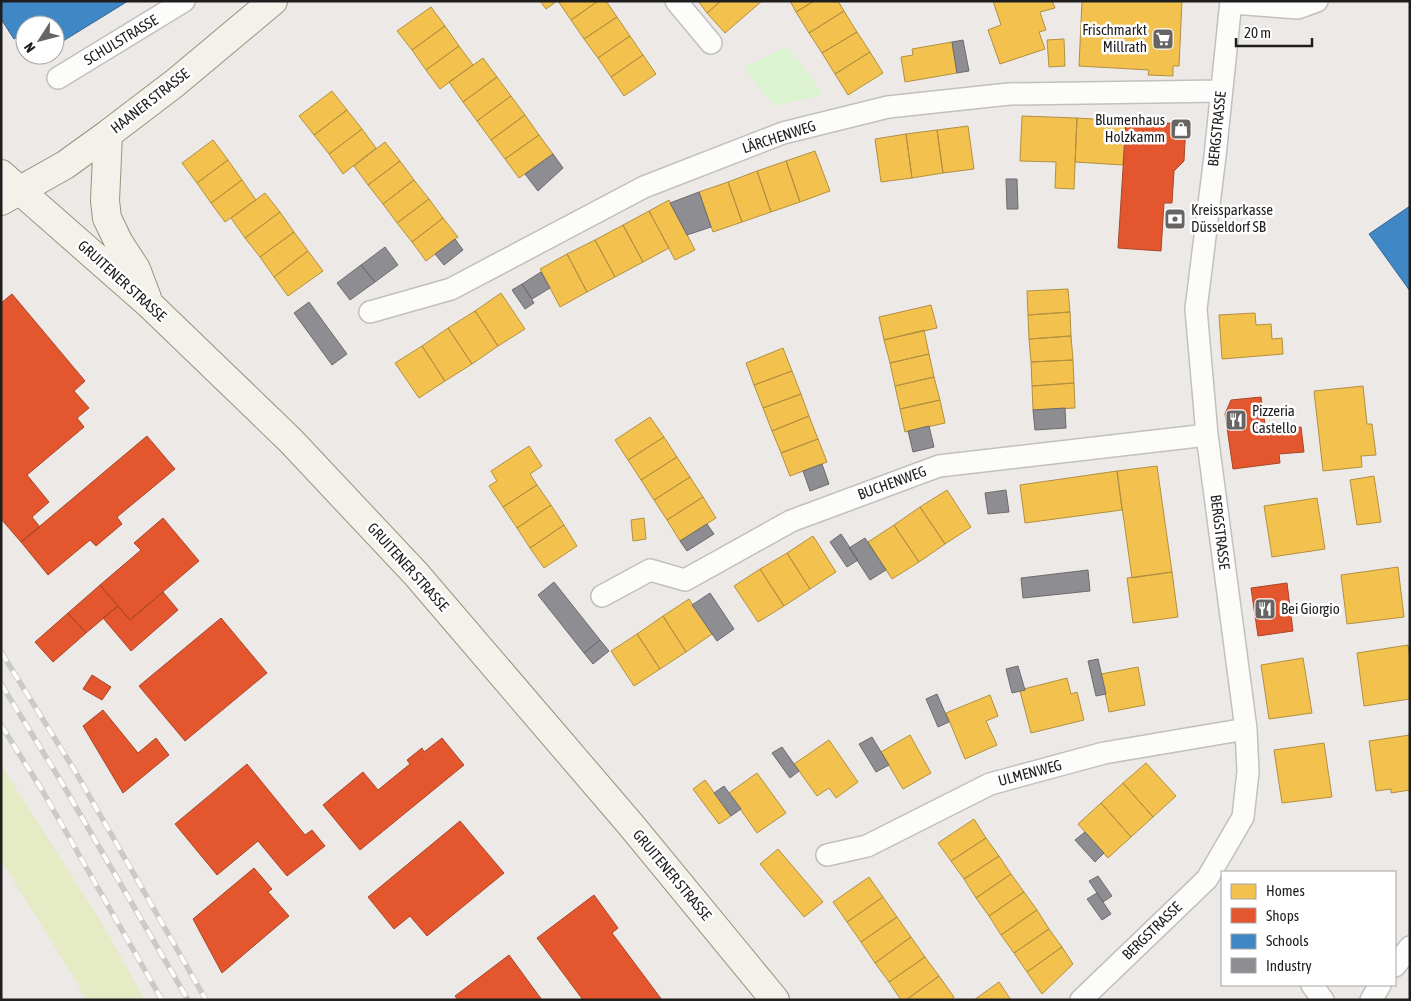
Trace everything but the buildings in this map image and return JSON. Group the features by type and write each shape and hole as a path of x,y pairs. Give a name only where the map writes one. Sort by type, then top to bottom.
{"main road":[{"name":"HAANER STRASSE","path":"7,188 65,165 175,83 273,1"},
{"path":"108,134 105,201 108,218 119,243 136,269 149,304"},
{"name":"GRUITENER STRASSE","path":"7,188 149,304 291,441 416,574 624,818 775,1000"}],"street":[{"name":"SCHULSTRASSE","path":"58,78 184,1"},
{"path":"676,1 711,43"},
{"path":"1231,2 1298,8 1318,1"},
{"name":"BERGSTRASSE","path":"1081,1000 1207,879 1243,817 1248,772 1246,729 1207,435 1196,309 1215,156 1231,2"},
{"name":"LÄRCHENWEG","path":"370,312 450,289 644,186 783,133 888,107 999,95 1221,91"},
{"name":"BUCHENWEG","path":"602,596 650,570 685,580 791,521 939,466 1207,435"},
{"name":"ULMENWEG","path":"827,855 867,846 990,784 1104,752 1246,729"},
{"path":"1396,965 1410,947"},
{"path":"1313,986 1324,1000"},
{"path":"1371,1000 1379,986"}],"green space":[{"path":"788,46 823,95 774,106 744,68"},
{"path":"1,765 100,920 145,1000 86,1000 1,860"}],"railway":[{"path":"1,652 75,771 206,1000"},
{"path":"1,684 59,778 188,1000"},
{"path":"1,725 42,790 162,1000"}],"place":[{"name":"Frischmarkt Millrath","path":"1163,39"},
{"name":"Blumenhaus Holzkamm","path":"1181,129"},
{"name":"Kreissparkasse Düsseldorf SB","path":"1175,219"},
{"name":"Pizzeria Castello","path":"1236,420"},
{"name":"Bei Giorgio","path":"1265,609"}]}
